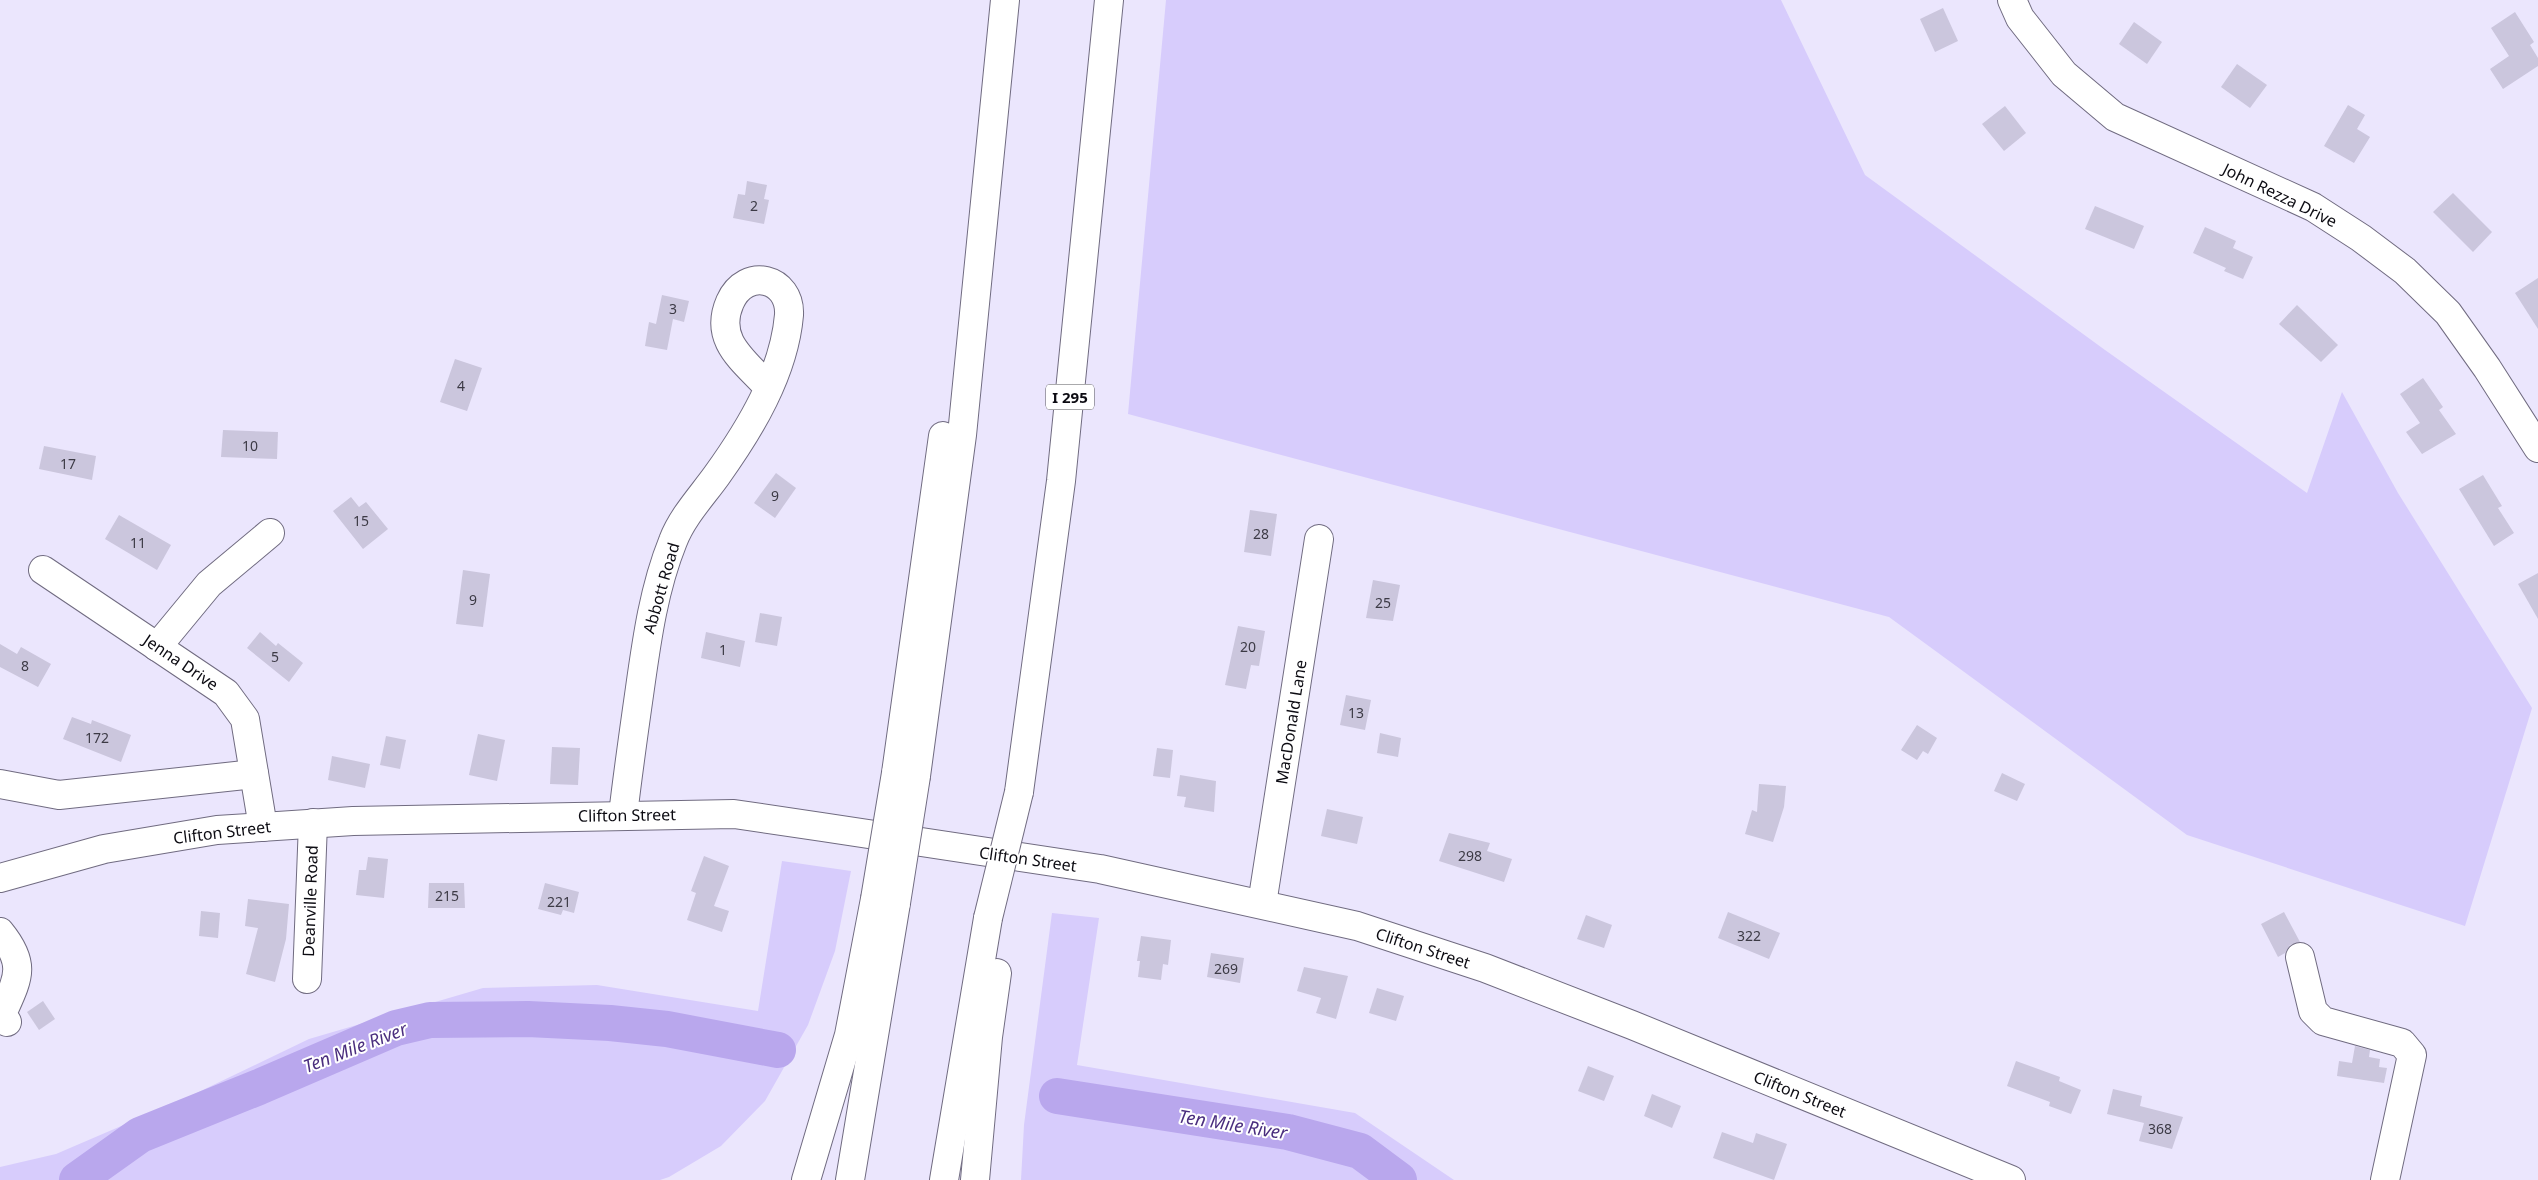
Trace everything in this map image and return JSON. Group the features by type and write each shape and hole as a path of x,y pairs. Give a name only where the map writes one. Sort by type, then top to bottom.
{"main road":[{"path":"906,774 936,490 978,154 994,0"},
{"path":"850,1180 886,901 962,435 1005,0"},
{"name":"I 295","path":"996,919 1019,792 1061,481 1109,0"},
{"name":"John Rezza Drive","path":"2012,0 2020,18 2064,74 2115,117 2313,207 2361,238 2405,271 2448,313 2487,368 2538,448"},
{"name":"Abbott Road","path":"623,815 648,632 662,573 673,540 756,416 768,387"},
{"path":"157,647 209,584 270,534"},
{"name":"MacDonald Lane","path":"1262,904 1319,539"},
{"name":"Jenna Drive","path":"43,570 226,693 245,719 263,826"},
{"path":"0,784 59,795 254,774"},
{"name":"Clifton Street","path":"0,878 104,849 218,830 263,826 623,815 734,814 1100,869 1357,926 1485,968 1632,1025 2011,1180"},
{"name":"Deanville Road","path":"308,979 313,823"},
{"path":"806,1180 886,901"},
{"path":"944,1180 996,919"},
{"path":"975,1180 996,919"},
{"path":"0,932 8,942 18,962 16,981 2,1014 7,1022"},
{"path":"2300,957 2313,1011 2323,1021 2402,1043 2412,1055 2386,1180"}],"shaded area":[{"path":"1166,0 1781,0 1865,175 2105,350 2307,493 2342,392 2398,493 2532,708 2465,926 2187,835 1889,617 1128,414"},
{"path":"782,861 851,871 835,951 808,1025 765,1101 721,1146 669,1177 660,1180 0,1180 0,1167 56,1154 184,1099 309,1039 483,988 597,985 758,1011"},
{"path":"1052,913 1099,918 1077,1065 1355,1113 1454,1180 1021,1180 1024,1125"}],"building":[{"path":"1943,8 1958,41 1935,52 1920,19"},
{"path":"2515,12 2534,42 2530,45 2538,58 2538,66 2503,89 2490,69 2509,56 2491,28"},
{"path":"2134,22 2162,42 2147,64 2119,44"},
{"path":"2237,64 2267,85 2250,108 2221,87"},
{"path":"2348,105 2365,115 2357,129 2370,137 2354,163 2324,146"},
{"path":"2005,106 2026,133 2004,151 1982,124"},
{"path":"747,181 767,185 764,199 769,200 764,224 733,218 738,194 745,195"},
{"path":"2453,193 2492,232 2473,252 2433,212"},
{"path":"2095,206 2144,226 2134,249 2085,229"},
{"path":"2205,227 2236,241 2233,248 2253,257 2243,279 2224,271 2226,268 2193,253"},
{"path":"2538,278 2538,329 2515,293"},
{"path":"662,295 689,301 684,322 673,319 667,350 645,346 649,322 656,324"},
{"path":"2297,305 2338,345 2321,362 2279,324"},
{"path":"455,359 482,368 467,411 440,402"},
{"path":"2423,378 2443,407 2439,410 2456,434 2422,454 2406,432 2420,423 2400,394"},
{"path":"223,430 278,432 277,459 221,457"},
{"path":"44,446 96,456 92,480 39,469"},
{"path":"776,473 796,488 775,518 754,503"},
{"path":"2483,475 2502,506 2498,508 2514,533 2494,546 2459,489"},
{"path":"351,497 359,507 366,502 388,529 363,549 333,511"},
{"path":"1250,510 1277,514 1271,556 1244,552"},
{"path":"119,515 171,545 157,570 105,539"},
{"path":"463,570 490,574 483,627 456,624"},
{"path":"2538,573 2538,619 2518,584"},
{"path":"1373,580 1400,585 1393,621 1366,618"},
{"path":"760,613 782,617 777,646 755,642"},
{"path":"1238,626 1265,631 1259,666 1251,665 1246,689 1225,685"},
{"path":"260,632 276,646 278,643 303,663 289,682 247,648"},
{"path":"706,632 745,641 740,667 701,658"},
{"path":"0,644 17,654 21,647 51,664 38,687 0,667"},
{"path":"1346,695 1371,700 1365,730 1340,725"},
{"path":"72,717 91,724 92,720 131,735 121,762 63,739"},
{"path":"1917,725 1937,738 1928,754 1923,751 1917,760 1901,750"},
{"path":"1380,733 1401,738 1398,757 1377,753"},
{"path":"478,734 505,740 497,781 469,775"},
{"path":"386,736 406,740 400,769 380,765"},
{"path":"552,747 580,748 578,785 550,784"},
{"path":"1157,748 1173,750 1170,778 1153,776"},
{"path":"332,756 370,764 365,788 328,780"},
{"path":"2002,773 2025,784 2017,801 1994,791"},
{"path":"1180,775 1216,781 1214,812 1184,807 1186,797 1177,796"},
{"path":"1759,784 1786,786 1784,807 1773,842 1745,834 1752,810 1757,812"},
{"path":"1327,809 1363,817 1357,844 1321,836"},
{"path":"1449,833 1490,843 1487,851 1512,859 1504,882 1439,861"},
{"path":"704,856 729,866 714,906 729,911 722,932 687,920 696,893 691,891"},
{"path":"368,857 388,859 384,898 356,895 359,870 366,870"},
{"path":"429,883 464,883 465,908 428,908"},
{"path":"545,883 579,892 574,913 563,910 561,915 538,909"},
{"path":"248,899 289,904 286,939 275,982 246,974 258,928 245,926"},
{"path":"201,911 220,913 218,938 199,936"},
{"path":"1728,912 1780,933 1769,959 1718,938"},
{"path":"2284,912 2300,942 2290,945 2285,953 2278,957 2261,924"},
{"path":"1586,915 1612,925 1604,948 1577,939"},
{"path":"1141,936 1171,940 1168,965 1163,964 1161,980 1138,977 1140,961 1137,961"},
{"path":"1211,953 1244,958 1240,983 1207,977"},
{"path":"1304,967 1348,976 1336,1019 1316,1013 1321,998 1297,991"},
{"path":"1377,988 1404,996 1396,1021 1369,1013"},
{"path":"43,1001 55,1019 39,1030 27,1012"},
{"path":"2355,1046 2370,1050 2369,1057 2380,1059 2379,1067 2387,1068 2384,1083 2337,1076 2339,1061 2352,1063"},
{"path":"2016,1061 2060,1077 2059,1081 2081,1090 2071,1114 2049,1106 2050,1102 2007,1086"},
{"path":"1588,1066 1614,1076 1604,1101 1578,1091"},
{"path":"2113,1089 2142,1096 2140,1106 2183,1117 2172,1149 2139,1141 2144,1123 2107,1114"},
{"path":"1652,1094 1681,1106 1672,1128 1644,1116"},
{"path":"1722,1132 1753,1143 1756,1133 1787,1144 1774,1180 1713,1158"}],"waterway":[{"name":"Ten Mile River","path":"77,1180 140,1135 259,1087 396,1028 430,1020 528,1019 610,1023 667,1029 778,1050"},
{"name":"Ten Mile River","path":"1057,1096 1288,1132 1360,1151 1399,1180"}]}
